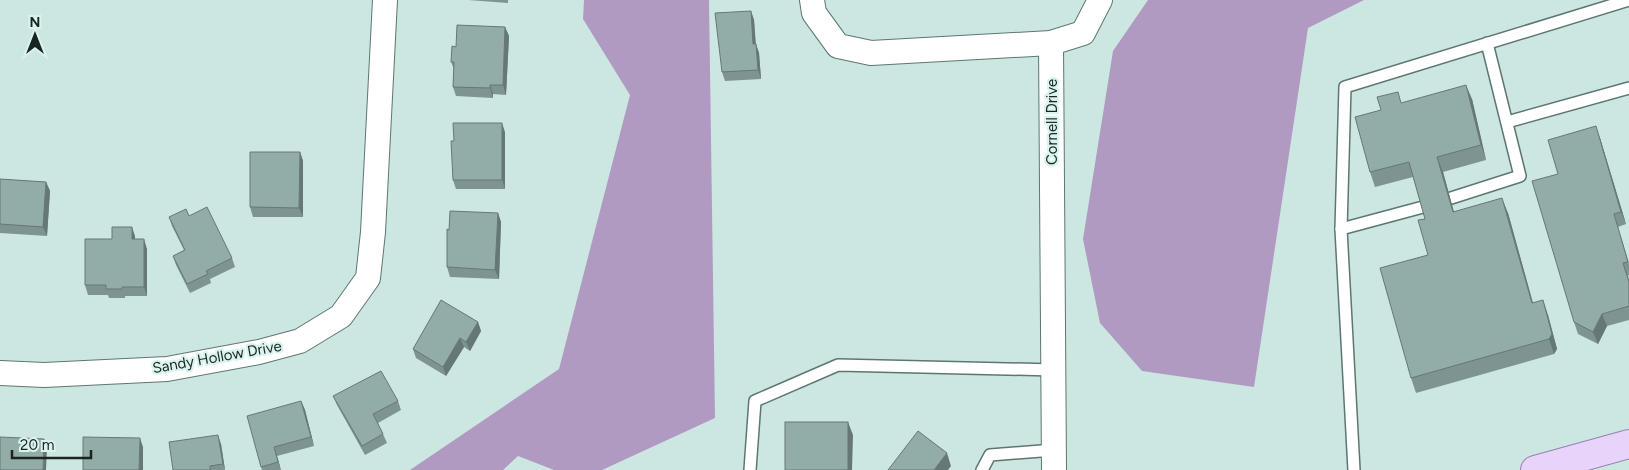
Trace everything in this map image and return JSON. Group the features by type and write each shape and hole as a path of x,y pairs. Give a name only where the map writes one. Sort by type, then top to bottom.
{"main road":[{"path":"1535,470 1629,444"}],"street":[{"name":"Sandy Hollow Drive","path":"0,373 44,376 168,369 259,352 300,341 341,316 368,278 373,232 385,0"},
{"path":"812,0 814,13 838,46 871,52 1051,43 1083,33 1100,0"},
{"name":"Cornell Drive","path":"1051,43 1054,460"}],"lane":[{"path":"1354,470 1341,229 1345,87 1629,0"},
{"path":"1341,229 1423,207 1520,176 1487,43"},
{"path":"1507,122 1629,88"},
{"path":"750,470 755,401 838,365 1054,370"},
{"path":"982,470 990,455 1054,460"}],"shaded area":[{"path":"584,0 709,0 715,418 602,470 554,470 518,456 503,470 410,470 559,369 630,95 583,19"},
{"path":"1148,0 1364,0 1308,28 1254,387 1142,371 1100,323 1083,239 1113,51"}],"building":[{"path":"751,11 753,44 756,44 758,70 722,72 715,13"},
{"path":"457,25 505,27 503,85 490,85 490,88 453,87 454,62 451,62 452,46 456,47"},
{"path":"1466,85 1481,145 1437,157 1453,212 1502,198 1532,303 1543,300 1552,334 1549,339 1411,378 1380,268 1428,255 1418,220 1425,219 1409,162 1370,172 1355,117 1381,110 1377,97 1398,92 1401,103"},
{"path":"453,123 502,123 502,180 453,180 451,141 454,141"},
{"path":"1596,126 1621,212 1614,214 1628,262 1623,263 1629,282 1629,306 1602,314 1593,332 1574,322 1532,181 1558,174 1548,140"},
{"path":"250,152 300,152 299,208 250,207"},
{"path":"0,179 46,182 43,227 0,224"},
{"path":"207,207 232,258 206,271 208,274 187,284 173,256 185,250 169,217 186,209 189,216"},
{"path":"450,211 498,213 495,270 447,267 447,229 449,230"},
{"path":"112,227 132,227 132,239 144,239 144,287 106,289 106,285 85,285 85,239 112,239"},
{"path":"441,300 478,322 466,342 460,338 443,367 413,349"},
{"path":"381,371 398,401 373,414 383,434 362,446 333,396"},
{"path":"301,401 311,437 274,447 278,462 261,467 247,416"},
{"path":"785,422 848,422 848,470 785,470"},
{"path":"918,431 947,453 934,470 888,470"},
{"path":"218,435 223,464 210,466 210,470 173,470 169,442"},
{"path":"0,437 44,439 43,470 0,470"},
{"path":"83,437 140,438 139,470 83,470"}]}
